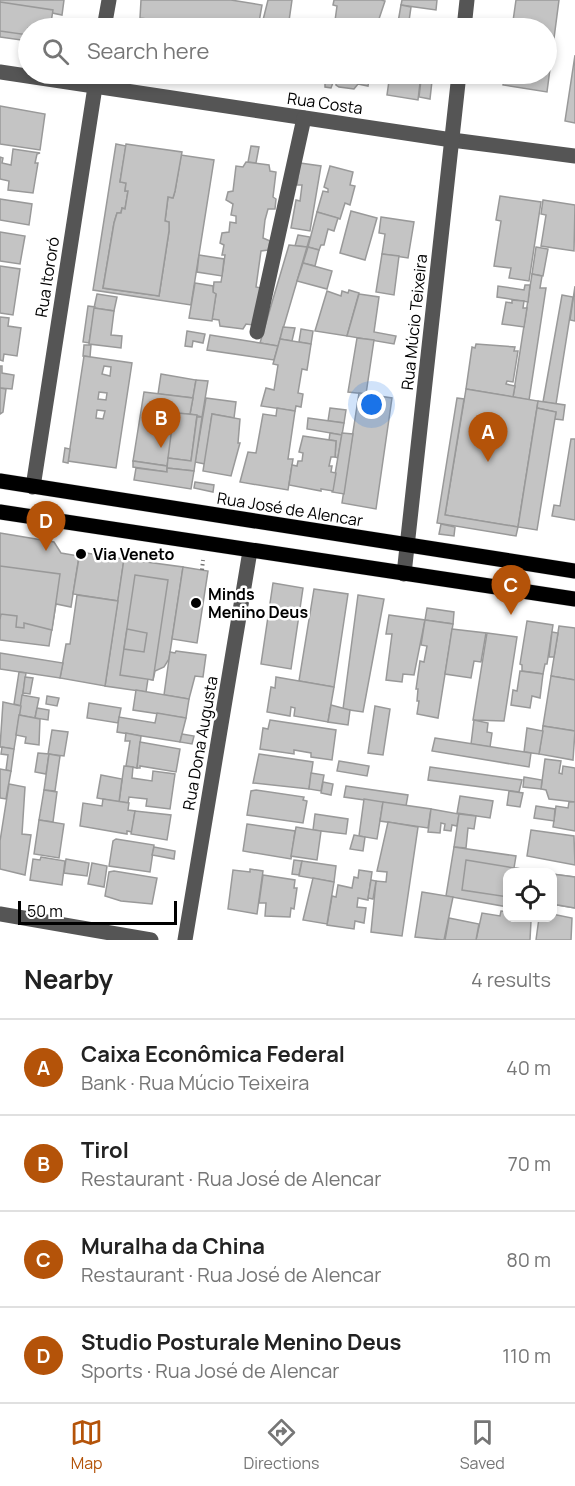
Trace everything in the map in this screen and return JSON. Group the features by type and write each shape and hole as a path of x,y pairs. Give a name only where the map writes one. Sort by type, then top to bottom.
{"main road":[{"name":"Rua José de Alencar","path":"0,481 408,546 575,570"},
{"path":"0,512 575,599"}],"street":[{"path":"106,18 109,0"},
{"path":"465,18 466,0"},
{"name":"Rua Costa","path":"0,72 18,74"},
{"name":"Rua Itororó","path":"33,487 95,84"},
{"name":"Rua Costa","path":"118,84 304,118 575,156"},
{"name":"Rua Múcio Teixeira","path":"404,574 458,84"},
{"path":"257,332 304,118"},
{"name":"Rua Dona Augusta","path":"185,940 250,551"},
{"path":"0,914 151,940"}],"building":[{"path":"0,0 64,0 62,15 52,13 51,18 18,18 18,40 0,37"},
{"path":"141,0 231,0 262,5 260,18 140,18"},
{"path":"268,0 292,0 289,18 264,18"},
{"path":"334,0 385,1 379,18 335,18 337,6 333,5"},
{"path":"402,0 437,0 436,10 401,5"},
{"path":"516,0 559,0 557,18 513,18"},
{"path":"0,2 53,10 52,18 18,18 18,34 0,31"},
{"path":"401,5 411,7 409,18 399,18"},
{"path":"575,55 575,123 565,121"},
{"path":"325,84 332,84 331,88 325,87"},
{"path":"336,84 358,84 354,89"},
{"path":"389,84 420,84 418,100 387,95"},
{"path":"421,84 432,84 430,99 419,97"},
{"path":"503,84 548,84 547,92"},
{"path":"0,106 45,114 40,150 0,144"},
{"path":"116,144 126,146 120,182 126,183 125,191 128,191 125,209 122,208 121,213 117,213 114,223 103,288 159,296 169,231 169,222 165,221 168,197 173,198 181,155 214,160 191,305 93,290"},
{"path":"126,144 182,152 173,198 168,197 165,221 169,222 169,231 159,296 103,288 114,223 117,213 121,213 122,208 125,209 128,191 125,191 126,183 120,182"},
{"path":"251,146 259,147 256,163 248,162"},
{"path":"13,149 40,153 37,154 35,163 38,163 33,193 8,190 9,181 0,179 0,157 3,158 2,163 11,165"},
{"path":"246,162 269,165 270,171 276,172 273,197 276,199 275,209 268,209 265,220 263,238 270,241 268,250 261,251 256,287 261,288 253,325 246,324 243,329 220,326 219,320 212,319 216,294 213,292 214,282 221,282 225,255 222,255 224,245 220,243 222,233 229,232 230,222 236,223 236,216 231,215 233,204 226,200 228,192 233,191 236,166 243,167"},
{"path":"300,163 321,166 310,231 291,228 296,200 300,201 302,185 297,185"},
{"path":"330,166 353,172 350,185 355,186 350,205 345,203 340,219 317,212 323,191 328,192 328,189 324,187"},
{"path":"500,196 541,202 529,281 509,278 511,268 494,266 501,221 496,220"},
{"path":"0,199 32,204 29,225 0,220"},
{"path":"543,200 575,205 574,251 541,246 546,215 541,214"},
{"path":"351,211 377,218 365,260 340,253"},
{"path":"317,212 338,218 334,231 328,229 324,245 321,245 319,250 308,247"},
{"path":"381,217 414,222 408,258 382,254 385,234 379,233"},
{"path":"0,232 25,236 20,264 0,261"},
{"path":"298,235 310,237 307,247 295,246"},
{"path":"289,245 307,247 278,346 260,343"},
{"path":"308,247 319,250 315,266 303,263"},
{"path":"536,247 548,249 543,276 532,274"},
{"path":"382,254 399,256 394,295 376,292"},
{"path":"199,255 224,259 222,276 197,272"},
{"path":"303,263 332,271 327,289 297,281"},
{"path":"0,266 20,269 13,315 0,313"},
{"path":"532,274 542,276 540,288 546,288 529,400 513,397"},
{"path":"195,283 213,286 213,292 216,294 212,321 189,318"},
{"path":"525,285 530,285 528,302 497,297 498,286 524,290"},
{"path":"575,286 575,321 570,320"},
{"path":"349,290 359,293 347,336 315,331 327,291 341,296 342,291 348,293"},
{"path":"97,294 117,297 114,311 94,308"},
{"path":"359,294 379,297 374,332 396,336 394,344 347,336"},
{"path":"562,295 573,297 556,404 543,402"},
{"path":"512,300 524,301 523,308 527,308 524,327 502,324 506,302 512,303"},
{"path":"88,306 95,307 89,343 83,342"},
{"path":"94,308 114,311 111,335 122,336 121,348 89,344"},
{"path":"0,317 9,318 8,326 21,328 17,356 4,354 3,361 0,360"},
{"path":"283,327 295,328 292,341 280,339"},
{"path":"301,329 313,331 311,344 299,342"},
{"path":"187,331 205,334 203,343 193,341 192,347 185,346"},
{"path":"210,335 278,346 274,360 207,350"},
{"path":"357,338 374,340 366,394 348,392"},
{"path":"280,339 311,344 307,370 302,369 298,393 303,394 301,407 296,406 295,411 261,406 266,388 274,390 278,365 273,364"},
{"path":"476,344 515,347 514,351 518,351 513,382 507,381 506,384 515,386 513,397 466,389 472,347 475,348"},
{"path":"84,345 91,345 90,357 83,356"},
{"path":"84,356 132,363 116,468 68,461","holes":["104,366 111,367 110,376 102,374","99,392 107,393 106,400 98,399","97,410 105,411 103,419 96,418"]},
{"path":"0,366 2,366 2,373 14,375 12,389 0,388"},
{"path":"161,374 196,380 193,398 158,394"},
{"path":"196,380 208,381 202,417 190,414"},
{"path":"0,388 6,389 3,412 0,414"},
{"path":"466,389 538,401 518,527 445,515"},
{"path":"144,392 193,398 190,414 176,414 167,466 133,461"},
{"path":"359,393 392,398 376,509 342,503"},
{"path":"206,398 236,402 234,418 212,414 205,464 195,462"},
{"path":"457,398 464,399 445,515 518,527 516,536 437,523"},
{"path":"538,401 565,405 563,420 555,419 556,412 537,408"},
{"path":"277,408 295,411 288,459 293,459 288,490 240,482 248,452 256,453 263,414 276,416"},
{"path":"330,408 346,410 344,423 328,421"},
{"path":"537,408 556,412 537,530 518,527"},
{"path":"178,413 197,415 191,461 168,458 172,427"},
{"path":"212,414 240,419 238,443 240,443 231,476 203,471"},
{"path":"197,417 202,417 194,471 167,468 168,458 191,461"},
{"path":"308,418 344,423 342,435 307,429"},
{"path":"330,433 342,435 338,458 335,457 336,441 329,440"},
{"path":"342,433 353,434 344,494 332,492"},
{"path":"303,436 336,441 335,457 331,457 329,466 332,466 331,472 336,473 333,491 289,485 292,465 297,466 298,461 302,461 303,453 299,452"},
{"path":"571,439 575,439 575,520 552,516 554,505 560,506"},
{"path":"65,448 70,449 68,463 63,462"},
{"path":"133,461 167,466 167,472 133,467"},
{"path":"136,468 167,472 167,468 194,471 191,489 134,480"},
{"path":"195,482 214,485 213,492 194,488"},
{"path":"441,524 455,527 454,536 439,534"},
{"path":"0,533 54,542 61,553 79,556 71,607 56,604 49,646 0,640"},
{"path":"80,552 124,559 118,601 73,594"},
{"path":"124,559 183,567 169,659 164,667 155,671 153,680 148,679 146,692 105,686"},
{"path":"0,566 60,574 52,630 24,623 24,628 16,627 17,616 1,614 0,619"},
{"path":"183,567 208,571 197,643 172,639"},
{"path":"135,575 168,580 153,680 120,675"},
{"path":"273,583 303,588 291,669 261,664"},
{"path":"314,589 348,594 334,687 299,681"},
{"path":"77,595 118,601 105,686 60,678 66,644 70,644"},
{"path":"358,595 384,599 363,712 343,709"},
{"path":"427,608 454,612 453,624 425,620"},
{"path":"389,615 425,620 414,675 403,674 402,682 386,680 392,634 386,634"},
{"path":"425,620 453,624 438,718 417,714 419,701 417,701 418,689 416,689 420,661 424,662 427,646 421,645"},
{"path":"527,621 553,625 547,664 545,664 543,674 522,671 520,664"},
{"path":"559,626 575,628 575,680 551,676"},
{"path":"127,629 147,633 144,652 124,649"},
{"path":"452,629 486,633 481,662 474,661 471,678 445,674"},
{"path":"552,632 558,633 554,657 549,657"},
{"path":"487,633 517,637 504,721 473,720"},
{"path":"176,651 206,655 203,677 195,676 189,699 164,695 170,652 175,653"},
{"path":"0,653 63,663 60,678 0,669"},
{"path":"520,671 543,674 540,698 532,696 530,708 511,705 513,690 517,691"},
{"path":"19,672 26,673 21,706 14,704"},
{"path":"551,676 575,680 575,731 543,726"},
{"path":"25,677 33,678 30,694 23,693"},
{"path":"276,677 334,687 328,722 294,716 295,708 291,707 290,716 267,712 271,687 275,688"},
{"path":"136,690 189,699 186,718 133,710"},
{"path":"22,695 39,698 35,718 19,715"},
{"path":"47,696 59,698 57,706 46,704"},
{"path":"3,702 21,706 14,749 0,747"},
{"path":"89,703 121,708 118,723 87,718"},
{"path":"331,705 350,710 348,725 328,722"},
{"path":"375,706 390,709 383,755 368,753"},
{"path":"37,708 49,710 48,720 35,718"},
{"path":"157,713 186,718 180,742 117,732 119,717 155,723"},
{"path":"19,715 40,719 39,745 25,743 26,737 16,735"},
{"path":"270,720 336,730 332,760 311,757 311,753 294,750 294,754 260,749 263,728 268,729"},
{"path":"474,720 488,723 487,732 492,733 490,747 471,744"},
{"path":"543,726 575,731 573,760 539,754"},
{"path":"527,728 543,731 539,754 524,752"},
{"path":"52,730 68,732 64,756 48,754"},
{"path":"126,733 141,736 137,768 126,766 130,741 125,741"},
{"path":"182,734 194,736 192,744 180,742"},
{"path":"435,738 531,753 529,767 432,751"},
{"path":"140,742 180,749 176,772 140,766 137,768"},
{"path":"2,747 14,749 11,771 6,770 8,755 1,754"},
{"path":"38,753 49,754 46,774 35,772"},
{"path":"49,754 60,756 55,791 44,790"},
{"path":"259,754 313,762 309,789 253,783"},
{"path":"545,759 561,761 559,773 562,774 563,766 575,768 575,802 549,799 546,790 541,789"},
{"path":"339,761 369,766 367,776 337,771"},
{"path":"124,766 133,767 132,778 152,781 153,771 175,774 170,809 146,806 147,799 129,797 128,803 119,802"},
{"path":"430,767 522,780 519,792 428,780"},
{"path":"0,769 11,771 6,799 0,798"},
{"path":"311,773 324,775 321,791 309,789"},
{"path":"101,775 122,779 119,802 97,798"},
{"path":"524,777 542,780 541,789 523,787"},
{"path":"323,782 333,784 331,795 321,793"},
{"path":"9,784 25,787 22,834 31,835 25,875 0,869 0,841"},
{"path":"346,786 408,795 406,806 344,797"},
{"path":"44,790 57,792 53,822 39,820"},
{"path":"251,791 304,797 303,800 307,801 303,823 247,815"},
{"path":"509,791 523,793 520,807 507,805"},
{"path":"460,796 493,801 490,818 457,813"},
{"path":"103,799 129,803 128,810 135,811 132,832 127,831 127,834 80,826 83,803 102,806"},
{"path":"364,799 383,802 377,839 359,836"},
{"path":"383,802 431,809 428,828 380,821"},
{"path":"569,802 575,802 575,831 553,827 556,806 568,808"},
{"path":"536,806 555,809 554,821 534,818"},
{"path":"431,809 459,814 457,826 452,825 451,831 444,830 445,824 441,823 440,833 428,832"},
{"path":"135,811 171,815 167,840 131,834"},
{"path":"315,814 348,819 346,834 313,830"},
{"path":"459,814 476,816 474,829 468,828 466,848 454,847"},
{"path":"39,820 64,824 59,858 34,854"},
{"path":"388,822 418,827 402,936 371,932 376,881 386,882 387,872 377,871"},
{"path":"247,824 295,831 291,859 243,851"},
{"path":"296,827 321,831 317,860 291,856"},
{"path":"531,830 574,836 575,865 527,856"},
{"path":"354,835 365,837 363,851 350,849"},
{"path":"116,839 154,845 150,872 109,866 113,841"},
{"path":"154,847 175,851 174,859 152,855"},
{"path":"454,847 516,856 514,868 503,868 503,906 446,896"},
{"path":"41,857 65,861 62,885 30,880 33,859 40,860"},
{"path":"66,859 89,863 87,876 64,873"},
{"path":"294,860 302,861 299,875 292,874"},
{"path":"466,860 514,868 503,868 503,896 462,890"},
{"path":"302,861 336,866 334,882 299,876"},
{"path":"92,863 107,866 104,887 88,884"},
{"path":"250,869 263,871 257,914 228,909 233,870 250,872"},
{"path":"359,870 372,872 368,900 358,898 357,907 366,908 364,923 355,921 354,929 327,925 332,896 336,897 338,885 352,888 354,877 358,878"},
{"path":"109,872 157,878 152,904 121,901 105,896"},
{"path":"263,875 295,880 294,888 297,888 294,909 291,908 290,917 265,916 266,903 259,903"},
{"path":"557,875 575,877 575,908 557,905"},
{"path":"557,875 575,877 575,908 557,905"},
{"path":"313,878 334,882 327,924 303,920"},
{"path":"371,880 376,881 373,899 368,898"},
{"path":"422,892 453,897 444,940 415,937"},
{"path":"501,911 503,911 503,922 531,922 530,940 476,940 482,913 500,916"},
{"path":"557,915 572,918 571,940 536,940 538,922 557,922"},
{"path":"449,918 479,924 476,940 445,940"}],"place":[{"name":"Tirol","path":"161,448"},
{"name":"Caixa Econômica Federal","path":"488,462"},
{"name":"Studio Posturale Menino Deus","path":"46,551"},
{"name":"Via Veneto","path":"81,554"},
{"name":"Minds Menino Deus","path":"196,603"},
{"name":"Muralha da China","path":"511,615"}]}
